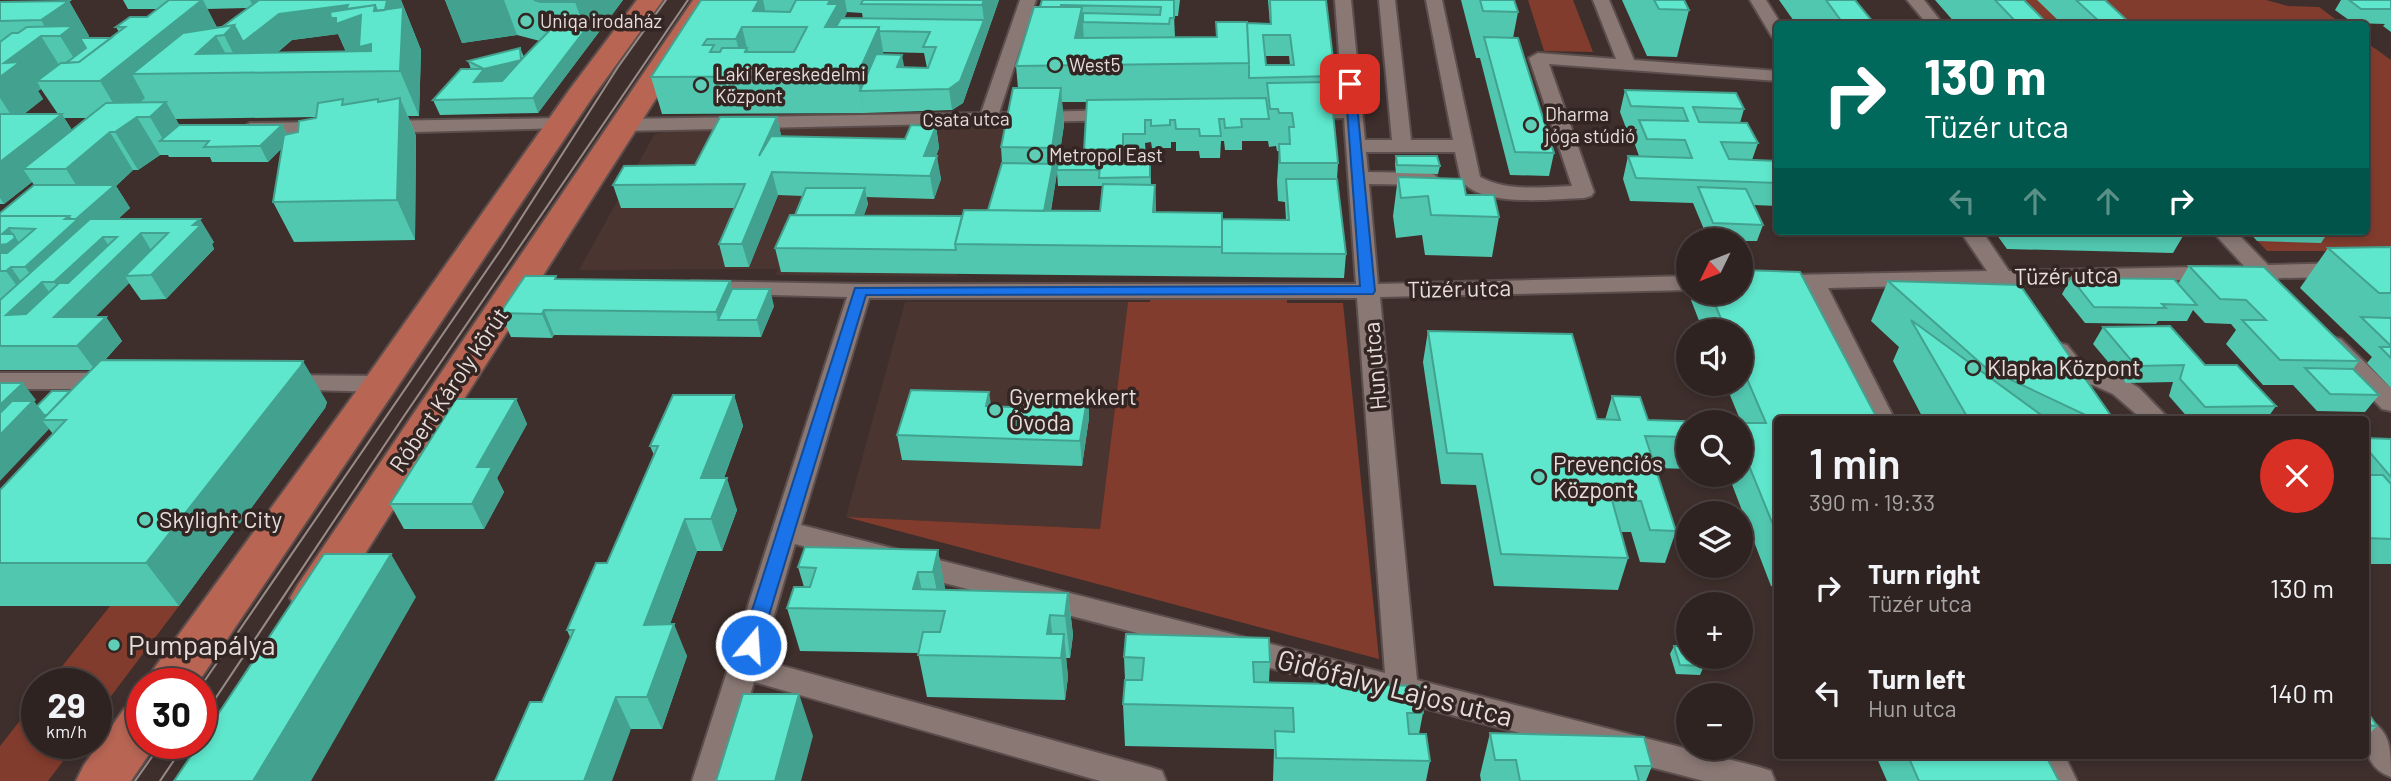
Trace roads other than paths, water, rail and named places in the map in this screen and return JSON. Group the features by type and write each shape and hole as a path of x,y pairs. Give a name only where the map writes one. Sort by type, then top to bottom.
{"main road":[{"path":"181,668 650,0"},
{"name":"Róbert Károly körút","path":"288,635 529,284 622,125 706,0"},
{"path":"102,781 126,747"}],"street":[{"path":"988,119 1028,0"},
{"name":"Hun utca","path":"1343,0 1402,690"},
{"path":"1387,0 1402,146"},
{"path":"1434,0 1464,146 1457,179"},
{"path":"1601,0 1627,64"},
{"path":"1758,0 1774,26"},
{"path":"1915,0 1933,21"},
{"path":"1358,178 1457,179 1499,192 1584,192 1538,58 1774,76"},
{"path":"1282,113 1352,111"},
{"name":"Csata utca","path":"622,125 1142,116"},
{"path":"227,130 561,124"},
{"path":"1356,146 1464,146"},
{"path":"1974,235 2027,309"},
{"path":"2226,235 2281,290"},
{"name":"Tüzér utca","path":"1754,283 2391,269"},
{"path":"1814,281 1880,416"},
{"name":"Tüzér utca","path":"674,285 860,291 1368,291 1676,283"},
{"path":"708,781 860,291"},
{"path":"2318,328 2391,404"},
{"path":"2044,330 2077,373 2108,379 2139,399 2154,416"},
{"path":"0,381 135,381"},
{"path":"258,382 382,384"},
{"name":"Gidófalvy Lajos utca","path":"787,532 1759,781"},
{"path":"743,667 1068,769 1150,781"},
{"path":"2369,736 2391,763"},
{"path":"2050,759 2061,781"}],"tram line":[{"path":"213,668 502,248 618,67 666,0"},
{"path":"217,696 688,0"},
{"path":"135,781 150,759"},
{"path":"160,781 175,759"}],"place":[{"name":"Uniqa irodaház","path":"526,21"},
{"name":"West5","path":"1055,65"},
{"name":"Laki Kereskedelmi Központ","path":"701,85"},
{"name":"Dharma jóga stúdió","path":"1531,125"},
{"name":"Metropol East","path":"1035,155"},
{"name":"Klapka Központ","path":"1973,368"},
{"name":"Gyermekkert Óvoda","path":"995,410"},
{"name":"Prevenciós Központ","path":"1539,477"},
{"name":"Skylight City","path":"145,520"},
{"name":"Pumpapálya","path":"114,645"}]}
